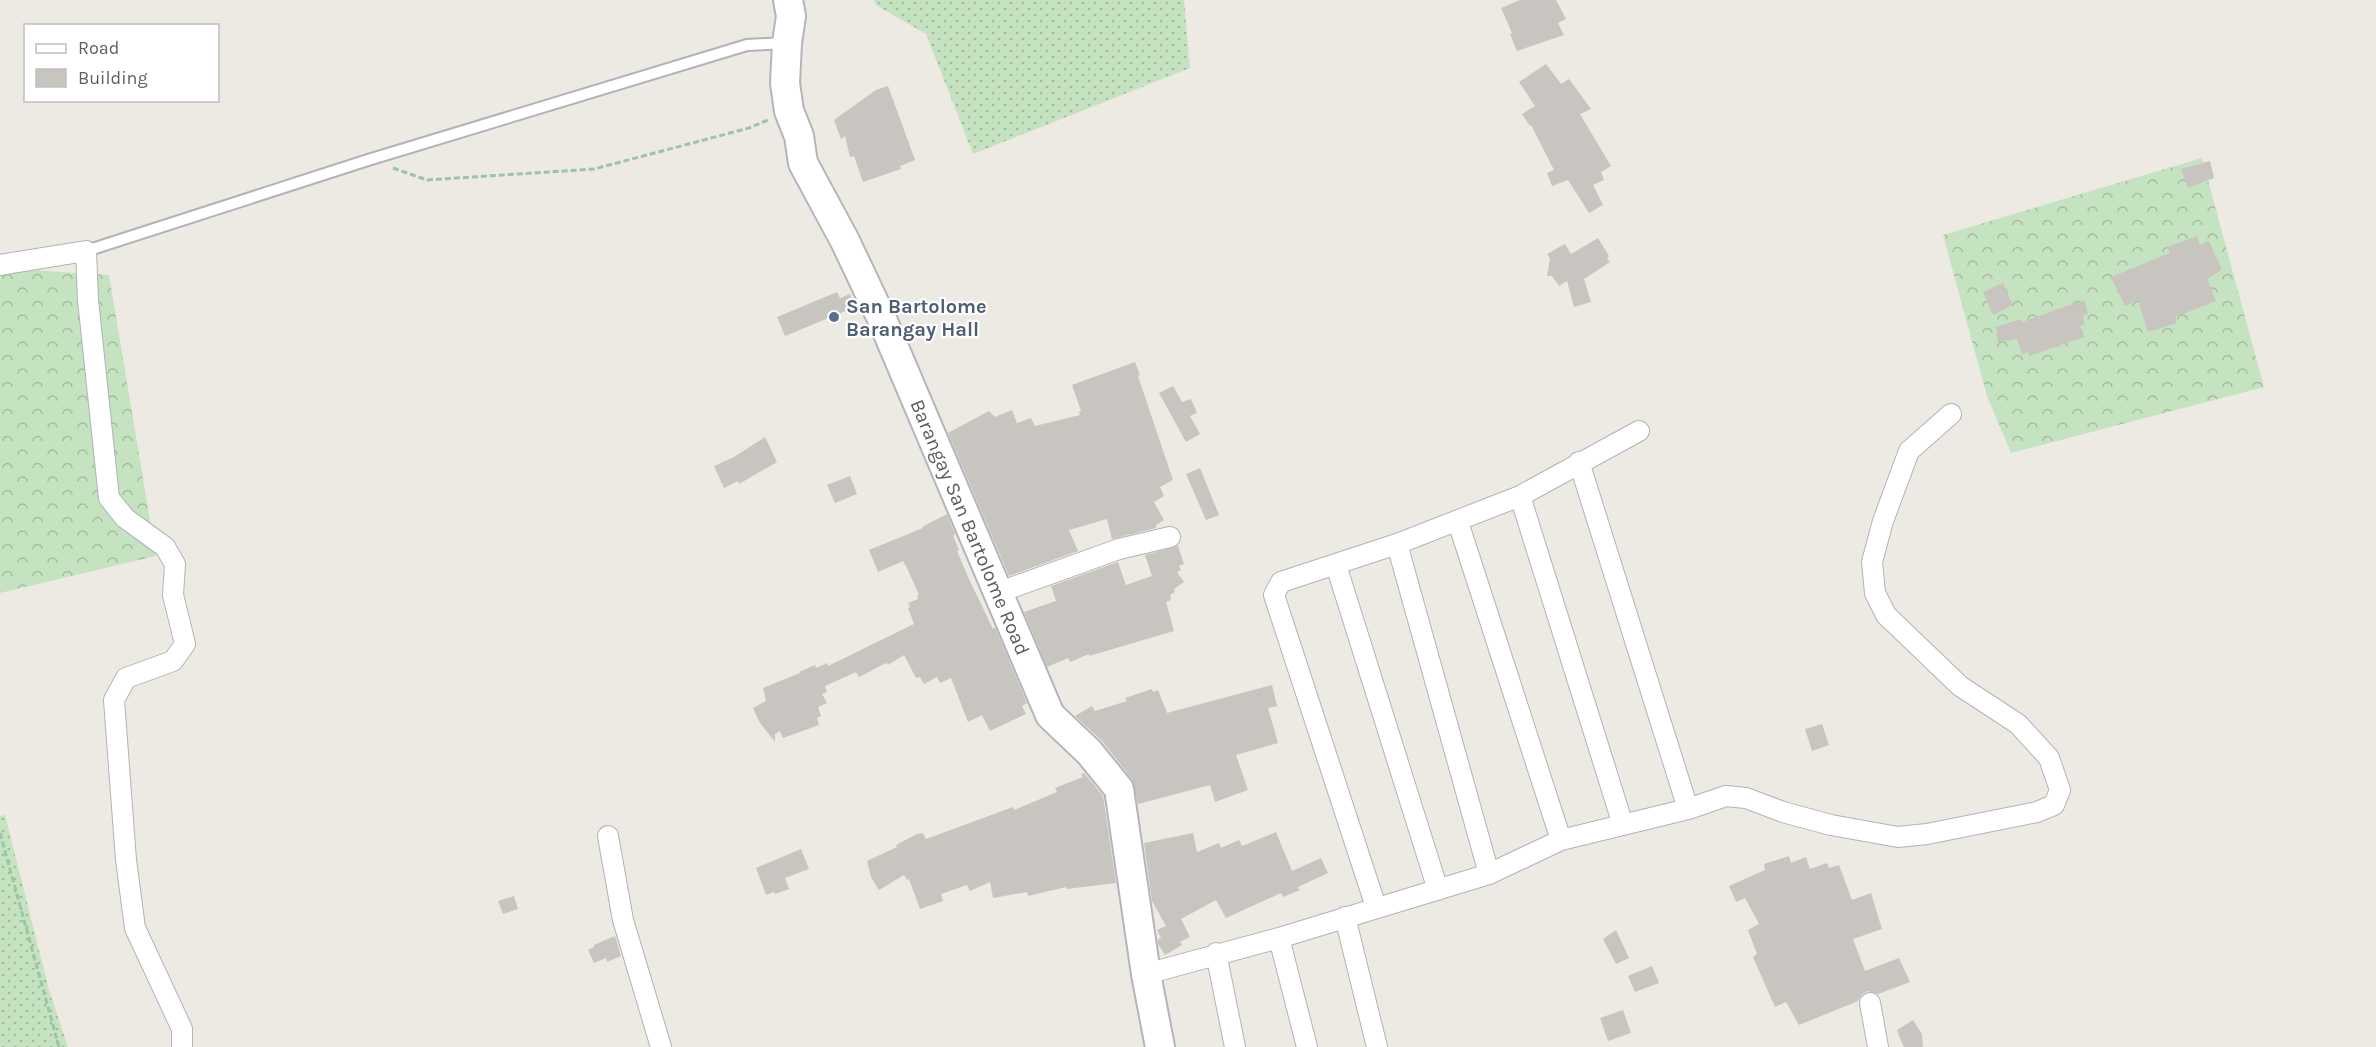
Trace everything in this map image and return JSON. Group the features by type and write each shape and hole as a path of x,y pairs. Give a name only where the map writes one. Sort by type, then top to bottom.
{"street":[{"name":"Barangay San Bartolome Road","path":"788,0 791,16 787,43 786,83 789,111 799,136 803,163 845,241 881,317 1050,714 1089,752 1119,789 1146,974 1160,1047"},
{"path":"0,265 86,250 88,300 109,498 124,518 165,547 175,564 173,595 185,644 173,661 126,678 114,700 126,861 135,928 182,1029 182,1047"},
{"path":"1146,974 1279,938 1489,874 1561,840 1688,809 1726,796 1746,798 1831,825 1898,837 1927,834 2037,812 2054,805 2060,790 2049,758 2018,724 1960,686 1909,640 1886,615 1875,593 1872,562 1883,521 1909,451 1951,414"},
{"path":"1376,907 1274,595 1281,582 1397,544 1520,496 1639,431"},
{"path":"1579,462 1688,809"},
{"path":"1520,496 1623,825"},
{"path":"1458,522 1561,840"},
{"path":"997,592 1119,549 1170,537"},
{"path":"1397,544 1489,874"},
{"path":"1336,565 1438,890"},
{"path":"608,836 622,920 661,1047"},
{"path":"1346,917 1377,1047"},
{"path":"1279,938 1306,1047"},
{"path":"1216,954 1235,1047"},
{"path":"1870,1003 1878,1047"}],"lane":[{"path":"86,250 369,160 747,45 787,43"}],"path":[{"path":"369,160 427,180 594,170 749,128 789,111"},
{"path":"0,832 59,1047"}],"green space":[{"path":"874,0 1184,0 1190,68 973,154 926,34 876,5"},
{"path":"2202,158 2264,387 2011,453 1987,396 1943,235"},
{"path":"0,268 109,275 156,556 0,593"},
{"path":"5,815 49,990 68,1047 0,1047 0,816"}],"building":[{"path":"1520,0 1556,0 1566,19 1558,23 1564,35 1517,51 1501,8"},
{"path":"1546,64 1561,84 1569,79 1591,109 1580,114 1611,166 1601,172 1604,180 1593,185 1603,205 1589,213 1568,180 1552,186 1547,173 1554,170 1531,125 1522,114 1535,106 1519,82"},
{"path":"888,86 915,160 900,166 901,169 863,182 854,156 850,157 845,136 841,139 834,120 876,90"},
{"path":"2210,161 2214,178 2188,188 2181,169"},
{"path":"2197,236 2200,245 2209,241 2222,270 2207,279 2216,301 2175,317 2177,323 2148,332 2138,300 2125,306 2111,277 2170,253 2167,247"},
{"path":"1598,238 1610,262 1584,279 1591,302 1574,307 1567,281 1559,286 1552,276 1547,276 1550,258 1547,254 1565,244 1571,254"},
{"path":"2003,283 2013,305 1993,315 1983,292"},
{"path":"837,292 840,298 850,294 855,307 785,336 777,317"},
{"path":"2084,300 2088,314 2083,315 2085,325 2080,326 2084,337 2029,356 2028,352 2022,354 2017,339 1998,342 1996,327 2021,319 2022,322"},
{"path":"1135,362 1173,480 1160,487 1164,496 1154,502 1164,520 1156,525 1156,528 1112,539 1107,519 1069,530 1078,551 1009,576 948,433 989,411 995,417 1012,410 1017,423 1031,418 1035,426 1080,415 1081,411 1072,385"},
{"path":"1173,386 1182,402 1191,399 1197,413 1190,416 1200,434 1186,442 1159,393"},
{"path":"765,437 777,462 739,484 738,481 724,488 714,466 734,457"},
{"path":"1200,468 1219,515 1206,520 1186,474"},
{"path":"850,476 857,494 835,503 827,485"},
{"path":"947,514 955,534 953,536 959,550 957,551 968,577 993,629 995,627 1027,703 1022,706 1026,714 990,731 982,715 968,722 951,678 940,683 937,677 924,684 920,677 916,678 904,655 888,665 886,663 859,677 856,672 825,686 827,692 822,694 827,703 818,707 821,716 817,718 819,725 783,738 780,731 775,734 775,742 760,723 753,708 766,701 763,688 815,665 816,668 827,663 828,666 914,624 908,603 918,599 919,595 903,561 878,572 869,550 923,528"},
{"path":"1178,546 1184,564 1179,566 1181,570 1177,572 1184,582 1174,589 1175,592 1170,595 1171,600 1166,602 1174,631 1089,656 1089,654 1070,662 1068,658 1047,667 1024,612 1056,601 1051,586 1118,562 1126,585 1152,576 1145,555"},
{"path":"1272,685 1277,706 1268,708 1278,743 1236,755 1248,790 1215,802 1210,785 1138,804 1132,779 1102,741 1075,716 1092,706 1095,711 1127,701 1125,698 1152,689 1153,692 1158,690 1167,713"},
{"path":"1822,724 1829,745 1812,751 1805,729"},
{"path":"1084,773 1103,796 1116,883 1067,889 1066,887 1028,896 1027,892 993,898 990,882 970,891 967,885 941,894 943,901 920,909 909,879 907,880 904,875 879,890 871,877 867,861 897,847 896,845 917,834 923,833 926,839 1013,807 1014,810 1057,792 1055,788 1083,777 1081,774"},
{"path":"1276,832 1292,871 1321,858 1328,873 1298,887 1300,890 1283,897 1281,893 1226,918 1216,900 1181,919 1190,937 1180,942 1182,945 1165,955 1158,944 1158,939 1161,938 1157,930 1166,926 1152,901 1144,843 1193,833 1197,852 1219,843 1221,848 1239,840 1242,846"},
{"path":"801,849 809,869 785,878 789,889 766,895 756,868"},
{"path":"1789,856 1791,863 1806,857 1810,869 1827,863 1829,868 1839,865 1852,900 1871,893 1882,929 1853,939 1865,971 1899,958 1910,982 1878,994 1867,991 1858,1001 1799,1025 1786,1002 1775,1007 1753,957 1757,954 1748,930 1759,924 1745,898 1736,902 1729,886 1765,870 1764,864"},
{"path":"514,896 518,909 503,914 498,901"},
{"path":"1616,930 1629,958 1616,964 1603,939"},
{"path":"615,936 621,956 607,962 606,958 594,963 588,950"},
{"path":"1652,966 1659,983 1635,992 1628,976"},
{"path":"1623,1010 1631,1033 1608,1041 1600,1018"},
{"path":"1913,1020 1922,1034 1923,1047 1904,1047 1899,1036 1897,1030"}],"place":[{"name":"San Bartolome Barangay Hall","path":"834,317"}]}
